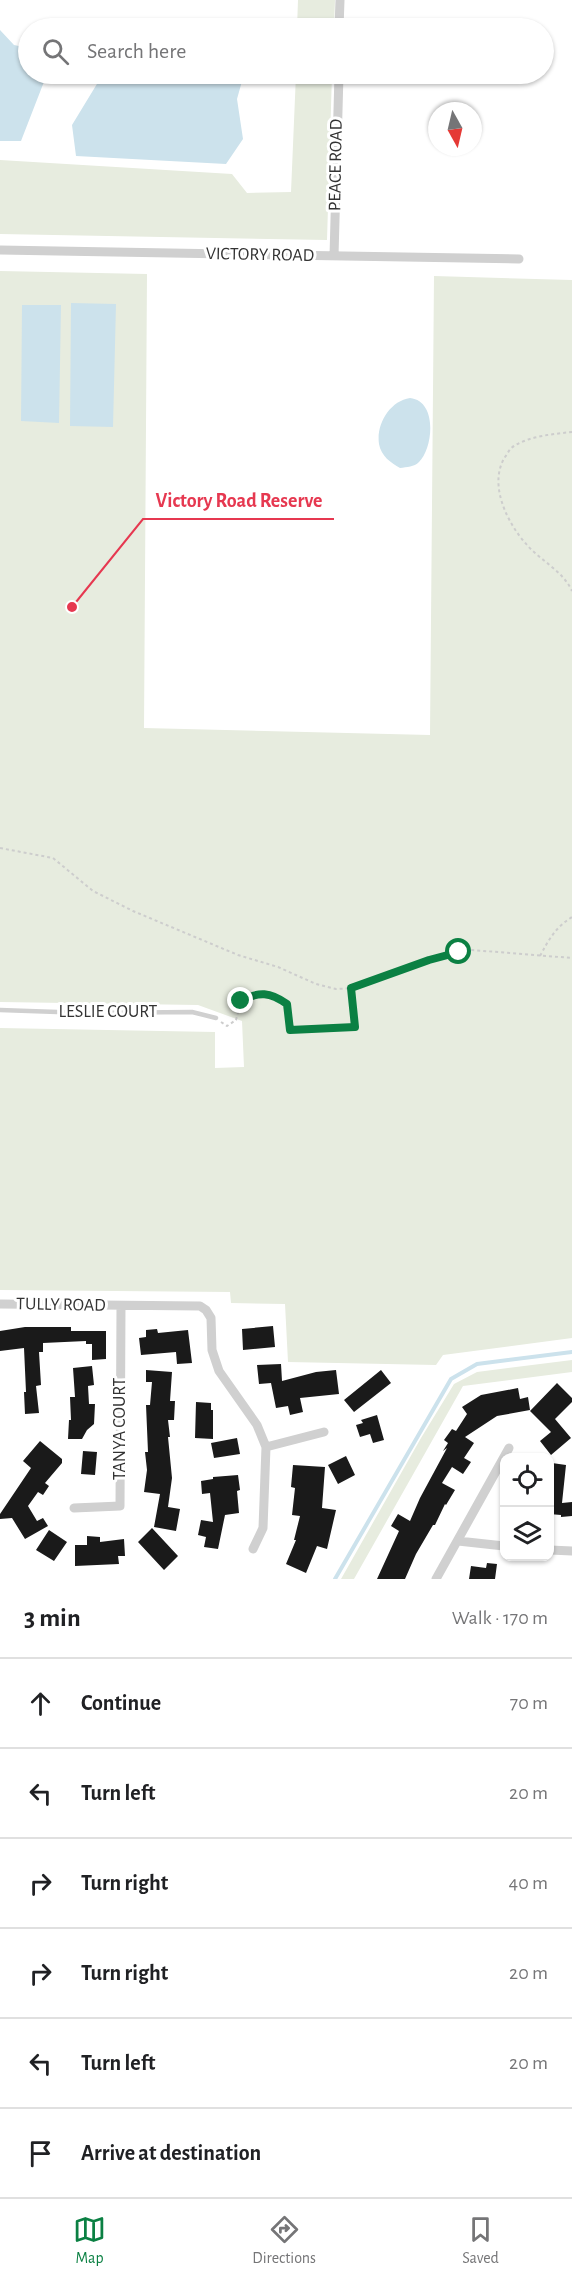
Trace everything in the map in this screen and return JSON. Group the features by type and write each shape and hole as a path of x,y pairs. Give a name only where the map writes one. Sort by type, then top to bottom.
{"street":[{"path":"339,18 340,0"},
{"name":"PEACE ROAD","path":"334,256 339,84"},
{"name":"VICTORY ROAD","path":"0,250 519,259"},
{"name":"TULLY ROAD","path":"0,1304 200,1306 211,1318 212,1350 219,1371 257,1425 266,1447"},
{"name":"TANYA COURT","path":"74,1508 120,1506 122,1306"},
{"path":"253,1548 263,1528 266,1447 324,1432"},
{"path":"436,1579 509,1448"},
{"path":"458,1541 500,1546"},
{"path":"554,1550 572,1551"}],"lane":[{"name":"LESLIE COURT","path":"0,1010 86,1013 192,1012 216,1018"}],"path":[{"path":"572,432 531,439 512,447 500,465 499,484 503,508 512,524 527,545 569,584 572,591"},
{"path":"0,848 53,858 93,891 133,911 238,955 278,967 316,984 336,989 351,988 446,954 472,950 572,958"},
{"path":"540,956 560,924 572,917"},
{"path":"216,1018 227,1026 236,1020 241,1001 263,992 276,996 287,1004 290,1030 355,1027 351,988"}],"shaded area":[{"path":"298,0 335,0 334,18 297,18"},
{"path":"296,84 332,84 327,240 0,234 0,160 232,174 247,193 291,192"},
{"path":"0,271 147,274 144,728 430,735 434,276 572,280 572,1338 443,1355 436,1365 288,1362 285,1304 231,1303 230,1292 0,1290 0,1028 215,1032 215,1068 244,1067 242,1021 198,1005 0,1002"},
{"path":"572,1360 572,1372 463,1386 354,1579 341,1579 454,1384 477,1372"}],"water":[{"path":"0,30 14,45 18,46 18,84 43,84 21,141 0,141"},
{"path":"97,84 241,84 237,99 243,139 226,164 76,156 72,125"},
{"path":"71,303 116,304 113,427 70,426"},
{"path":"22,305 61,305 59,423 21,421"},
{"path":"410,398 419,401 425,407 429,416 430,437 424,456 419,462 413,466 400,468 384,456 379,444 380,429 382,421 391,409 396,404"}],"building":[{"path":"273,1326 275,1347 243,1350 242,1329"},
{"path":"25,1327 71,1327 71,1331 106,1331 106,1359 92,1360 92,1344 86,1344 86,1341 43,1343 43,1352 39,1352 41,1385 36,1386 39,1413 25,1414 24,1348 0,1351 0,1331"},
{"path":"157,1329 158,1333 188,1330 192,1363 177,1364 176,1352 141,1355 139,1338 146,1337 146,1330"},
{"path":"281,1364 282,1381 316,1372 336,1370 339,1394 300,1398 303,1412 290,1415 288,1406 276,1408 271,1383 259,1384 257,1365"},
{"path":"92,1366 94,1385 88,1386 89,1404 95,1404 94,1424 82,1439 68,1439 69,1420 71,1420 70,1397 75,1397 73,1368"},
{"path":"146,1370 172,1372 170,1401 175,1401 174,1420 168,1420 172,1478 168,1507 180,1509 176,1531 154,1527 160,1494 144,1492 147,1470 145,1452 148,1452 146,1405 150,1405 152,1382 146,1382"},
{"path":"381,1370 391,1383 354,1412 344,1400"},
{"path":"557,1383 572,1398 572,1402 555,1419 571,1438 553,1453 549,1453 540,1441 551,1432 530,1411"},
{"path":"518,1388 520,1399 528,1397 530,1410 497,1416 465,1437 474,1443 464,1458 471,1462 463,1474 452,1467 442,1483 455,1490 416,1554 405,1579 377,1579 399,1531 391,1526 398,1514 410,1521 447,1448 443,1451 448,1443 444,1440 452,1429 456,1431 467,1414 462,1407 481,1395"},
{"path":"196,1402 211,1403 213,1439 195,1438"},
{"path":"377,1415 384,1440 373,1443 370,1434 360,1437 356,1425 363,1423 361,1420"},
{"path":"237,1438 240,1454 214,1458 211,1443"},
{"path":"40,1441 62,1459 62,1463 45,1483 49,1486 43,1495 38,1492 28,1506 37,1521 43,1518 48,1526 25,1539 12,1518 0,1519 0,1514 31,1468 23,1461"},
{"path":"83,1451 97,1452 95,1475 81,1474"},
{"path":"346,1456 355,1475 338,1484 328,1465"},
{"path":"554,1463 566,1465 562,1503 572,1502 572,1516 561,1517 561,1515 554,1514"},
{"path":"293,1465 325,1467 322,1508 336,1510 327,1549 317,1546 306,1573 286,1564 296,1540 294,1540 300,1516 292,1515 295,1488 291,1487"},
{"path":"238,1475 239,1513 225,1515 218,1549 204,1547 206,1537 198,1535 201,1520 213,1522 210,1493 202,1494 201,1481 213,1479 213,1477"},
{"path":"152,1528 178,1556 164,1570 138,1542"},
{"path":"49,1530 67,1542 54,1561 36,1550"},
{"path":"87,1536 100,1537 100,1542 124,1539 125,1556 118,1556 119,1564 75,1566 75,1545 87,1545"},
{"path":"487,1563 497,1564 495,1579 469,1579 471,1566 486,1568"}],"waterway":[{"path":"335,1579 451,1379 477,1364 572,1352"}],"place":[{"name":"Victory Road Reserve","path":"72,607"}],"route":[{"path":"241,1001 263,992 276,996 287,1004 290,1030 355,1027 351,988 446,954 459,952"}]}
